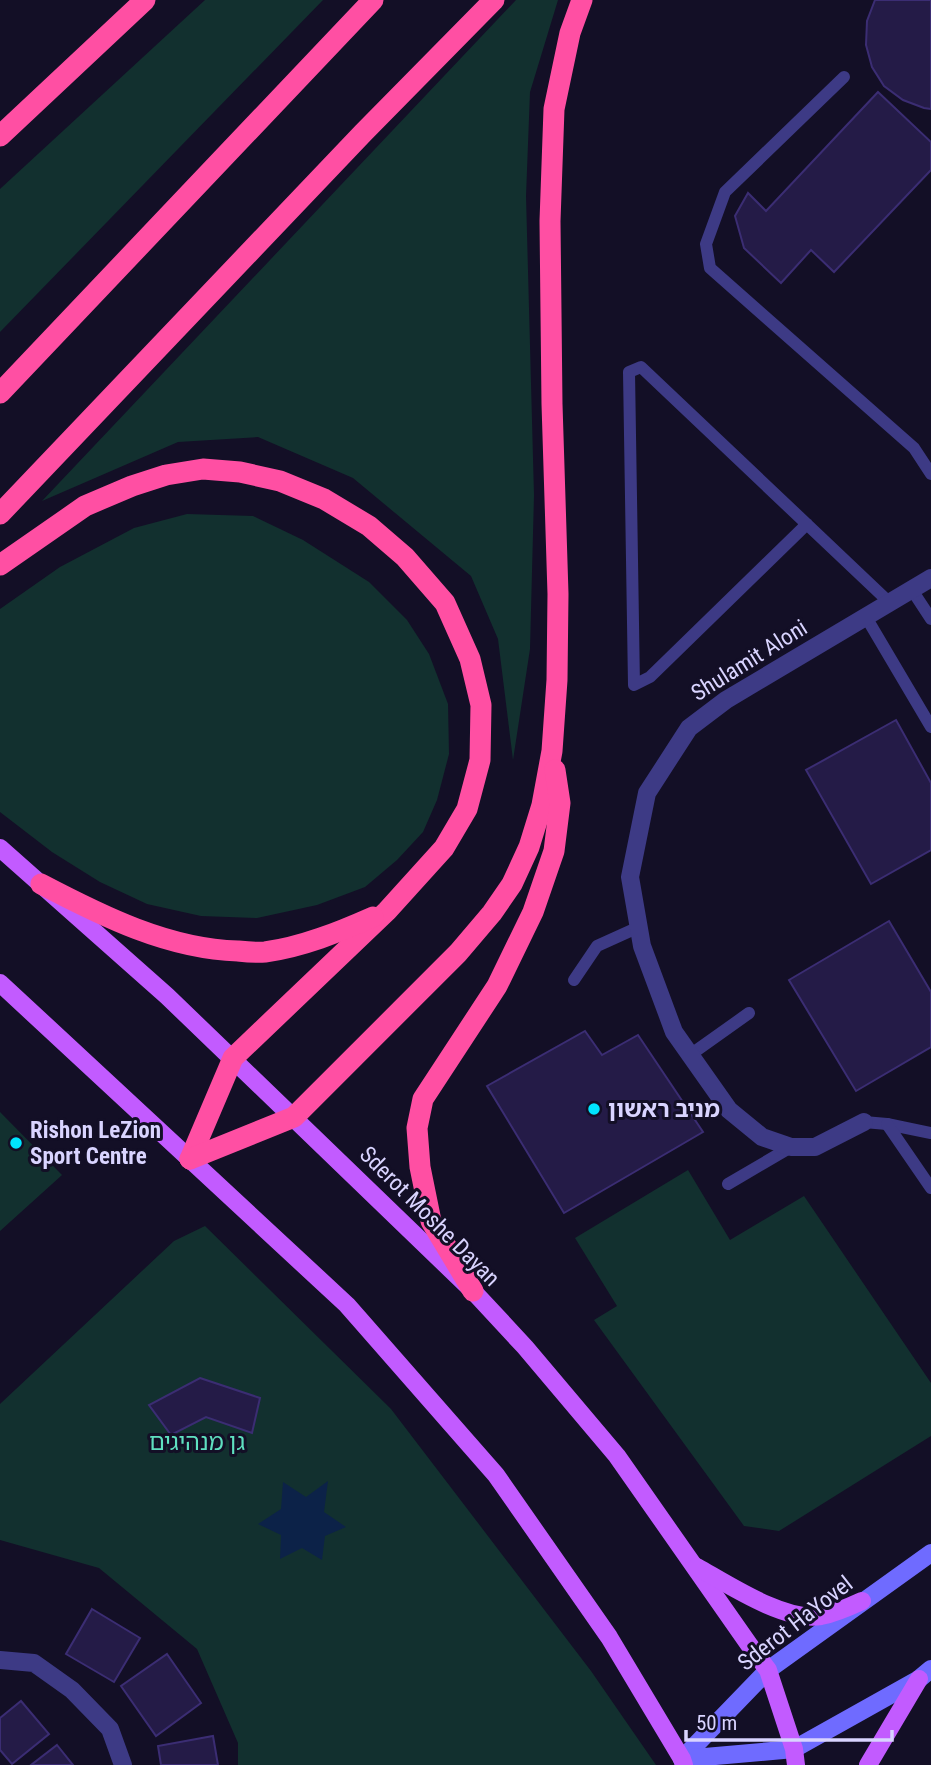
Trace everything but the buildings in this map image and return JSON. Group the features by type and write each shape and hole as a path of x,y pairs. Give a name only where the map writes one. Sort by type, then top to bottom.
{"highway":[{"path":"0,136 145,0"},
{"path":"0,393 373,0"},
{"path":"0,514 363,133 494,0"},
{"path":"190,1159 294,1117 458,953 492,913 512,884 529,847 542,806 552,751 557,680 558,594 551,391 550,221 554,109 570,33 582,0"},
{"path":"0,565 85,506 132,486 166,475 203,470 240,472 280,481 324,499 369,527 405,557 445,603 470,659 481,705 480,760 467,809 444,848 387,911 233,1058 190,1159"},
{"path":"473,1291 431,1221 420,1167 417,1128 423,1098 497,986 533,912 554,851 560,803 552,751"},
{"path":"41,884 93,911 145,932 185,944 225,951 264,952 304,943 349,928 387,911"}],"main road":[{"name":"Sderot Moshe Dayan","path":"0,848 233,1058 473,1291 525,1347 617,1456 768,1670 795,1757"},
{"path":"0,983 347,1305 496,1475 609,1637 683,1762"},
{"path":"693,1565 741,1592 797,1615 819,1616 842,1611 862,1601"},
{"path":"868,1765 925,1674"}],"street":[{"name":"Shulamit Aloni","path":"864,1122 815,1147 791,1147 762,1137 729,1110 674,1032 642,946 630,877 647,793 689,728 726,700 931,579"},
{"name":"Sderot HaYovel","path":"683,1762 768,1670 931,1553"},
{"path":"0,1660 34,1663 72,1690 110,1729 123,1765"},
{"path":"683,1762 795,1757 925,1674"}],"lane":[{"path":"844,77 726,192 706,244 710,268 915,448 930,469"},
{"path":"807,524 650,677 634,685 629,372 641,368 807,524 890,603"},
{"path":"912,590 931,619"},
{"path":"866,617 931,727"},
{"path":"574,980 597,946 639,927"},
{"path":"691,1055 749,1013"},
{"path":"864,1122 931,1133"},
{"path":"887,1124 931,1188"},
{"path":"728,1184 791,1147"}],"green space":[{"path":"205,0 323,0 0,332 0,189"},
{"path":"516,0 558,0 530,92 526,196 534,495 530,649 513,760 498,639 471,576 353,478 258,437 178,442 42,501"},
{"path":"187,514 253,516 303,540 369,582 407,620 429,654 448,704 449,754 437,800 423,832 397,860 365,887 317,905 257,918 201,916 147,904 100,882 52,852 0,812 0,609 60,567 134,528"},
{"name":"Rishon LeZion Sport Centre","path":"0,1112 62,1175 0,1231"},
{"path":"688,1170 730,1240 804,1196 931,1383 931,1436 779,1531 744,1526 594,1320 617,1306 575,1238"},
{"name":"גן מנהיגים","path":"205,1226 391,1409 591,1671 656,1765 238,1765 238,1743 197,1649 99,1568 0,1540 0,1404 174,1241"}],"water":[{"path":"328,1481 324,1512 346,1527 325,1536 322,1560 302,1548 280,1559 281,1535 258,1524 281,1509 283,1482 306,1497"}],"place":[{"name":"מניב ראשון","path":"594,1109"},
{"name":"Rishon LeZion Sport Centre","path":"16,1143"}]}
